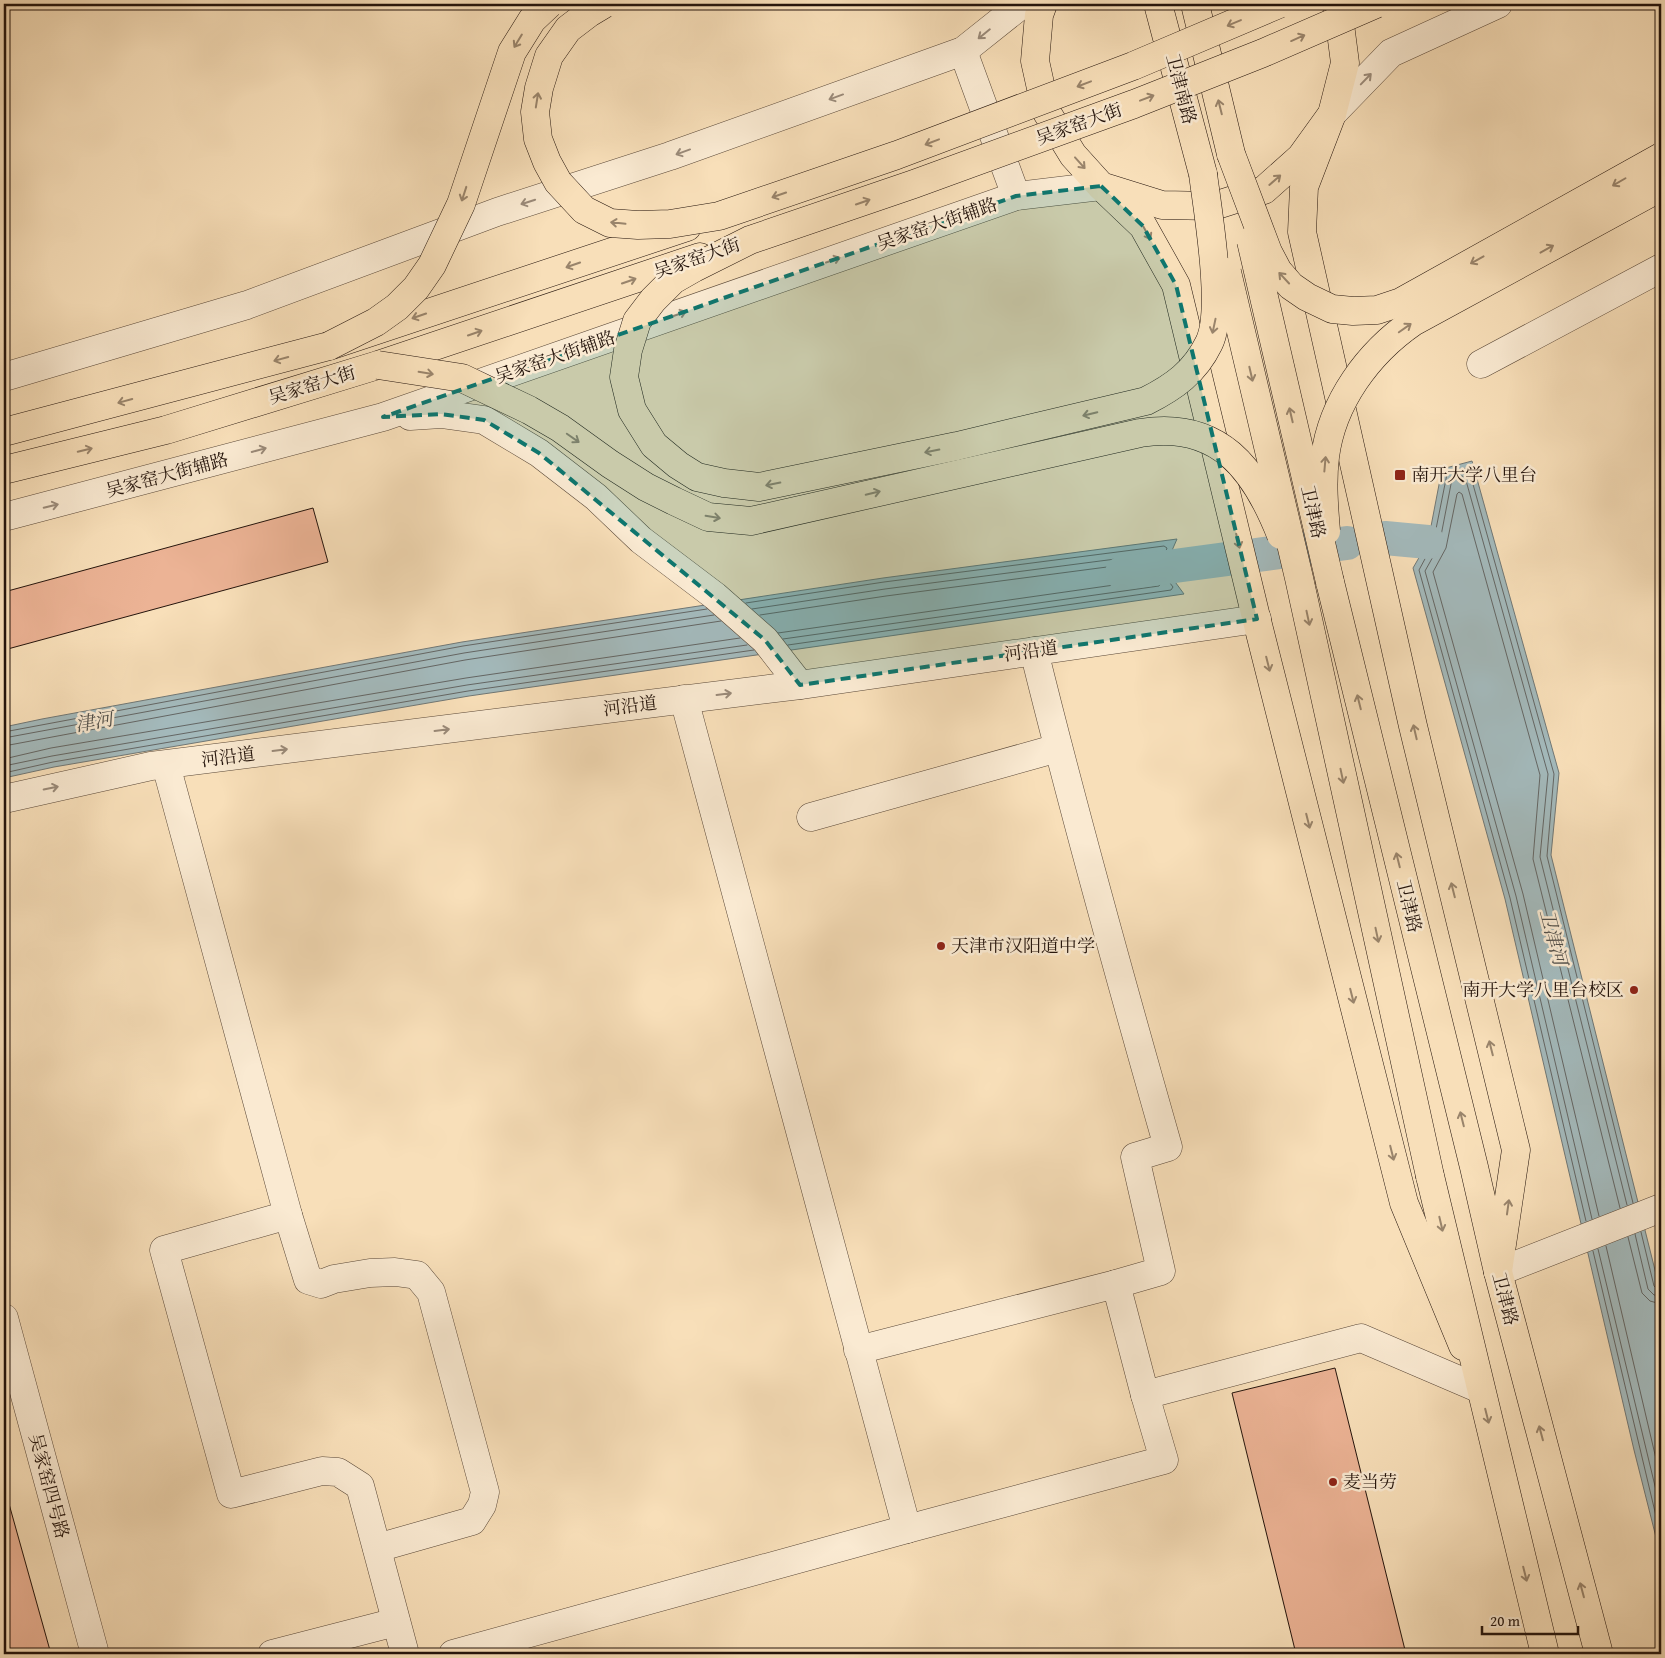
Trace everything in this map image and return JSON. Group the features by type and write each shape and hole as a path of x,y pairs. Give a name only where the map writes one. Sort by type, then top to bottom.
{"main road":[{"path":"328,346 376,322 396,307 416,288 432,265 461,204 512,52 532,20 549,4"},
{"path":"604,4 568,29 549,56 539,88 535,112 538,140 547,162 558,182 584,210 610,223 638,225 670,224 719,216"},
{"path":"1043,4 1039,15 1035,61 1046,112 1073,155 1101,186 1143,226 1176,285 1257,618 1404,1203 1480,1389"},
{"name":"卫津南路","path":"1158,4 1203,174"},
{"name":"卫津南路","path":"1195,4 1231,154"},
{"name":"吴家窑大街","path":"4,432 328,346 719,216 897,155 1134,66 1279,4"},
{"path":"1336,4 1344,63 1332,114 1304,187 1302,232 1413,726 1516,1150 1498,1272"},
{"name":"吴家窑大街","path":"4,470 166,430 378,365 750,240 914,184 1134,104 1263,53 1376,4"},
{"path":"1101,186 1162,206 1214,206 1264,190 1301,157 1332,114"},
{"path":"1231,154 1268,252 1278,271 1291,286 1307,297 1332,309 1353,311 1377,310 1401,302 1661,157"},
{"name":"卫津路","path":"1231,154 1330,582 1474,1167 1498,1272 1600,1654"},
{"path":"750,240 672,280 653,300 637,321 628,350 624,377 632,410 654,445 678,465 698,477 724,483 759,486 957,446 1146,401 1166,392 1184,378 1200,357 1210,342 1214,328 1216,311 1214,276 1203,174"},
{"name":"卫津路","path":"1203,174 1299,578 1430,1176 1545,1654"},
{"path":"1330,582 1323,482 1328,442 1344,399 1373,356 1384,344 1413,322 1661,186"},
{"path":"378,365 462,378 529,410 560,428 646,487 674,501 708,517 751,521 1154,430 1196,434 1231,454 1255,482 1271,509 1299,578"}],"street":[{"path":"4,377 247,304 497,212 670,156 963,51 1022,4"},
{"path":"1332,114 1391,53 1444,15 1498,4"},
{"path":"963,51 1016,196"},
{"name":"吴家窑大街辅路","path":"4,517 384,417 1016,196 1101,186"},
{"path":"1481,364 1661,268"},
{"path":"384,417 441,414 484,420 539,453 596,497 641,540 716,596 765,640 800,684"},
{"name":"河沿道","path":"4,799 151,766 800,684 1257,618"},
{"path":"858,1350 1160,1271 1135,1157 1168,1147 1110,946 1034,651"},
{"path":"684,699 907,1529"},
{"path":"811,818 1058,748"},
{"path":"166,765 288,1215 308,1280 321,1284 334,1279 370,1273 394,1272 417,1275 431,1292 485,1492 482,1505 472,1521 377,1548"},
{"path":"1498,1272 1661,1208"},
{"path":"288,1215 164,1250 231,1494 322,1471 338,1472 360,1486 405,1654"},
{"path":"453,1654 1164,1460 1116,1284"},
{"name":"吴家窑四号路","path":"4,1318 95,1654"},
{"path":"1145,1395 1361,1338 1480,1389"},
{"path":"272,1654 396,1622"}],"highlighted area":[{"path":"1101,186 1143,226 1176,285 1257,619 800,685 765,640 539,453 484,420 441,414 383,417 1016,196"}],"water":[{"name":"卫津河","path":"1472,461 1559,773 1551,855 1661,1294 1661,1557 1634,1450 1505,899 1413,568 1428,542 1442,469"},
{"name":"津河","path":"1177,539 1167,562 1170,575 1184,594 469,696 54,767 4,778 4,727 42,719 462,642 883,578"}],"building":[{"path":"313,508 328,562 4,650 4,592"},
{"path":"1335,1368 1406,1654 1296,1654 1232,1393"},
{"path":"4,1486 51,1654 4,1654"}],"waterway":[{"path":"1385,538 1428,542"},
{"path":"1122,573 1347,543"}],"place":[{"name":"南开大学八里台","path":"1400,475"},
{"name":"天津市汉阳道中学","path":"941,946"},
{"name":"南开大学八里台校区","path":"1634,990"},
{"name":"麦当劳","path":"1333,1482"}]}
